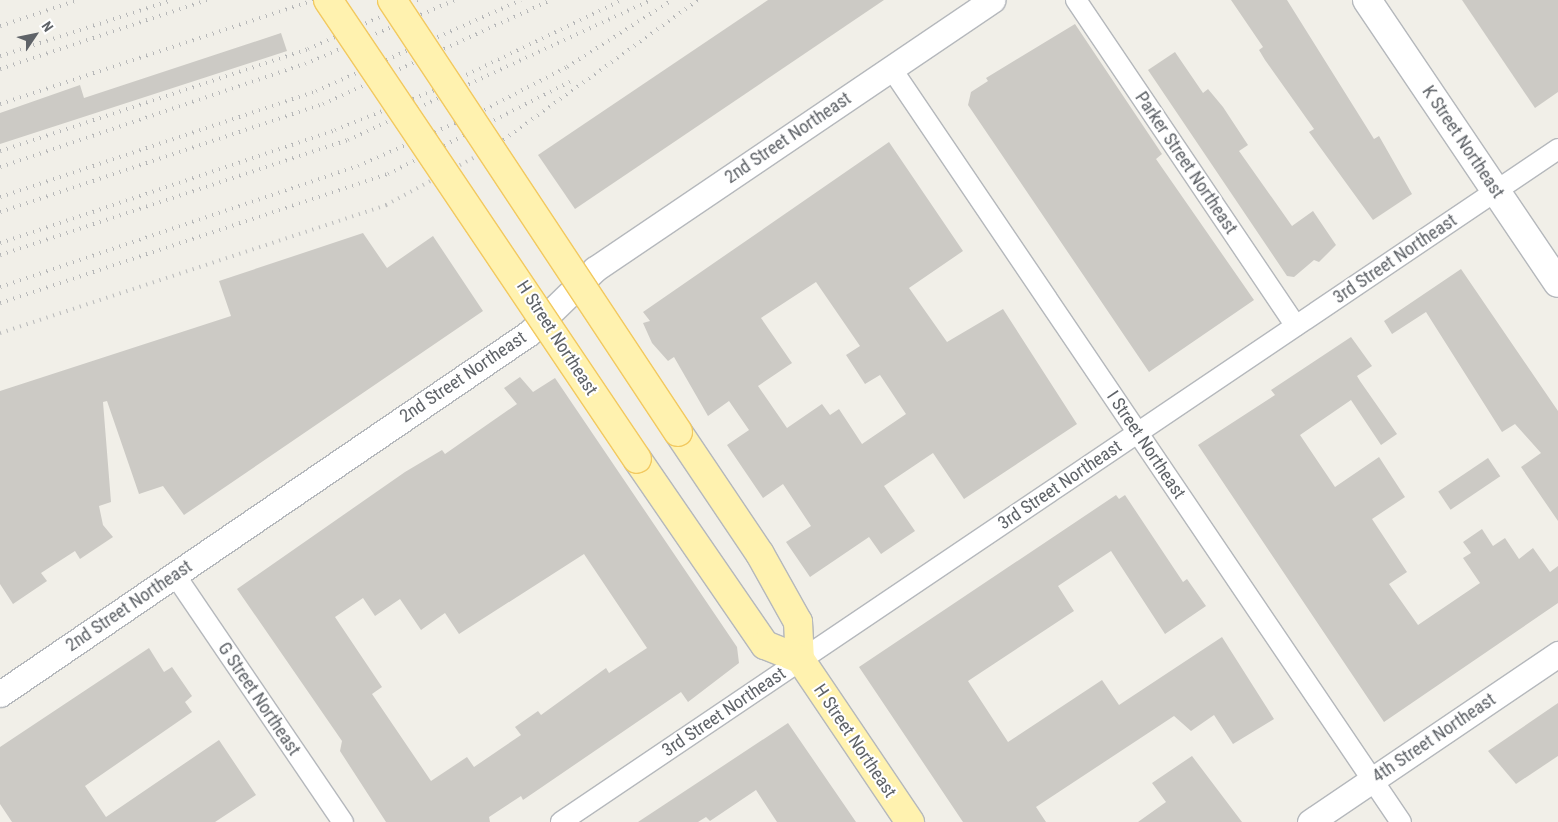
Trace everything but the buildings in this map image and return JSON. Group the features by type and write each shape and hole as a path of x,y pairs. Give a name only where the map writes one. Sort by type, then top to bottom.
{"main road":[{"name":"H Street Northeast","path":"328,0 637,459 765,645 800,659 910,822"},
{"path":"392,0 760,554 798,622 800,659"},
{"name":"K Street Northeast","path":"1368,0 1558,283"}],"street":[{"name":"2nd Street Northeast","path":"0,694 529,333 594,269 992,0"},
{"name":"Parker Street Northeast","path":"1076,0 1296,326"},
{"name":"I Street Northeast","path":"891,68 1401,822"},
{"name":"3rd Street Northeast","path":"561,822 1558,149"},
{"name":"G Street Northeast","path":"175,575 343,822"},
{"name":"4th Street Northeast","path":"1310,822 1558,654"}],"railway":[{"path":"0,26 78,0"},
{"path":"0,56 172,0"},
{"path":"0,69 207,0"},
{"path":"0,104 314,0"},
{"path":"0,151 308,49 418,0"},
{"path":"0,167 305,64 455,0"},
{"path":"0,197 316,91 521,0"},
{"path":"0,212 323,104 551,0"},
{"path":"0,243 335,130 435,90 622,0"},
{"path":"0,255 348,140 651,0"},
{"path":"0,287 358,166 478,113 567,67 672,0"},
{"path":"0,333 386,205 492,148 698,0"},
{"path":"0,303 388,174 571,81"}]}
